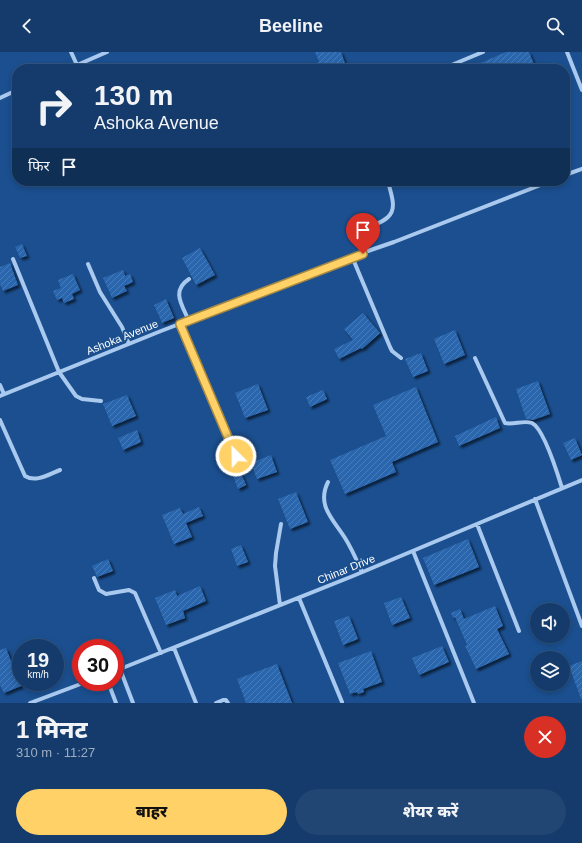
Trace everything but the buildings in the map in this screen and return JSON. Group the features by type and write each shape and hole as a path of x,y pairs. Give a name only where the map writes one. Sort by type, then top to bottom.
{"street":[{"path":"71,52 76,64"},
{"path":"78,64 107,52"},
{"path":"454,64 483,52"},
{"path":"567,52 582,90"},
{"path":"0,98 12,92"},
{"path":"570,173 582,169"},
{"path":"364,253 367,232 373,226 390,216 392,211 393,205 389,186"},
{"name":"Ashoka Avenue","path":"2,395 180,324 538,186"},
{"path":"352,258 390,347 392,351 401,358"},
{"path":"13,259 59,372 76,396 82,399 101,402"},
{"path":"88,264 100,292 122,327 129,344"},
{"path":"188,321 180,301 179,291 181,286 189,279"},
{"path":"180,324 236,456"},
{"path":"475,358 505,423 532,423 538,428 548,449 562,488"},
{"path":"0,385 2,395"},
{"path":"0,420 25,476 30,480 36,479 60,470"},
{"name":"Chinar Drive","path":"124,667 362,572 582,480"},
{"path":"328,482 323,493 327,511 350,546 362,572"},
{"path":"535,500 582,626"},
{"path":"280,605 276,553 281,524"},
{"path":"477,524 520,631"},
{"path":"413,551 474,703"},
{"path":"94,578 100,590 106,594 129,590 136,593 161,653"},
{"path":"298,598 342,702"},
{"path":"174,648 196,703"},
{"path":"124,679 133,703"},
{"path":"30,703 41,701 72,688"},
{"path":"111,691 116,703"},
{"path":"216,703 225,700 228,703"}],"route":[{"path":"236,456 180,324 363,254"}]}
